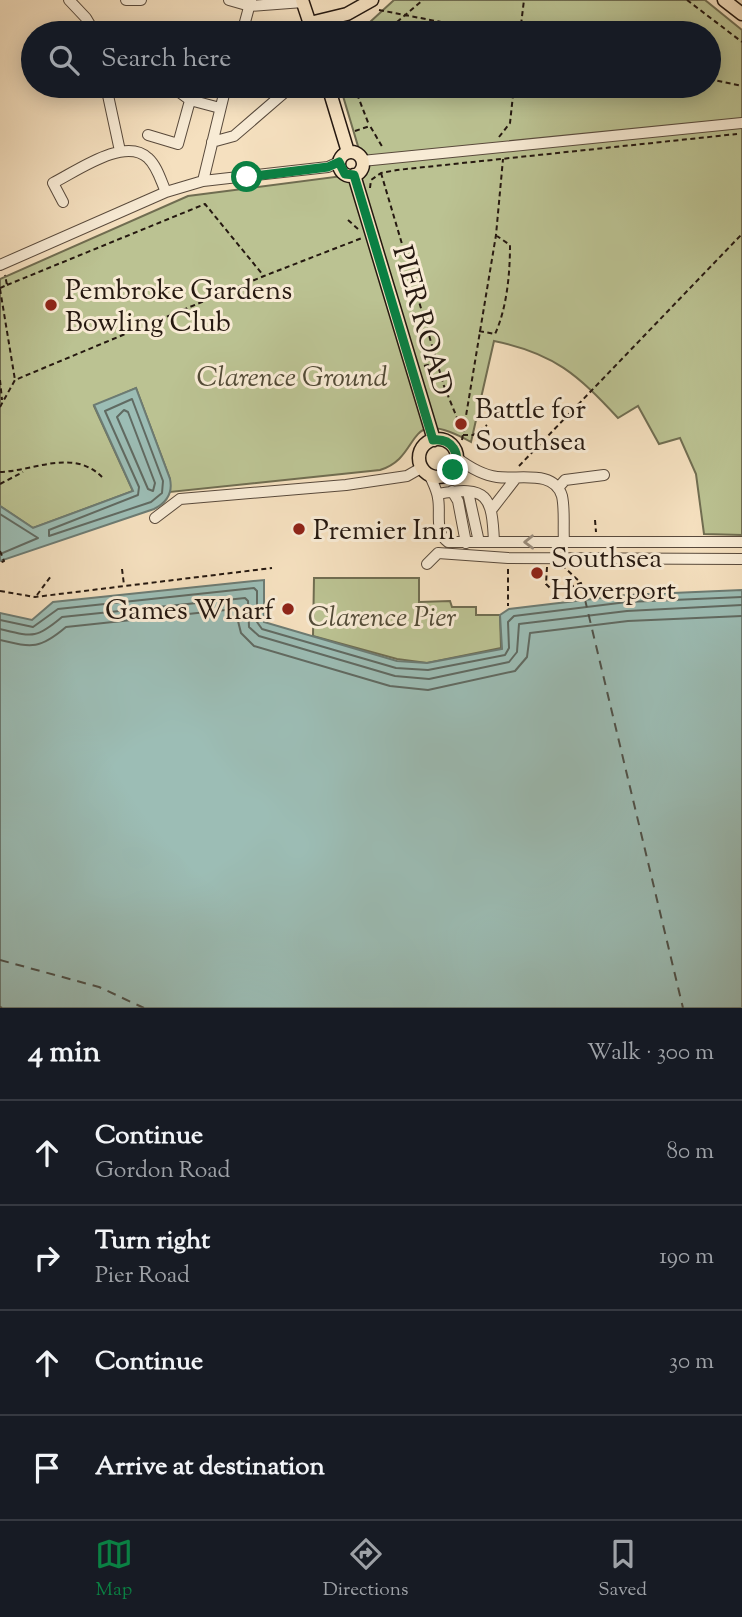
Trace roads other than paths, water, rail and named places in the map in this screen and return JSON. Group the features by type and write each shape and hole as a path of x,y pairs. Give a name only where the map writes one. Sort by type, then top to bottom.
{"main road":[{"path":"724,0 742,14"},
{"path":"302,1 309,21"},
{"path":"327,21 367,4"},
{"path":"331,98 344,157 345,174 354,175 361,170 362,161 357,154 344,157"},
{"name":"PIER ROAD","path":"354,175 433,440"},
{"path":"433,440 450,443 457,458 449,474 426,472 421,451 433,440"}],"street":[{"path":"69,0 88,21"},
{"path":"126,0 141,0"},
{"path":"229,0 251,3 302,1"},
{"path":"246,21 251,3"},
{"path":"109,98 120,151"},
{"path":"187,98 220,108"},
{"path":"203,180 223,98"},
{"path":"212,142 234,136 278,98"},
{"path":"148,135 177,144 190,100"},
{"path":"362,161 742,123"},
{"path":"63,202 53,183 120,151 138,150 151,159 166,192"},
{"path":"1,264 166,192 203,180 328,167 344,157"},
{"path":"457,458 486,474 541,478 558,488 562,497 564,541"},
{"path":"155,518 180,499 346,485 426,472 438,494 442,537 448,541 742,542"},
{"path":"558,488 565,480 604,475"},
{"path":"492,509 516,478"},
{"path":"438,494 452,491 479,493 492,509 494,542"},
{"path":"452,491 458,501 466,542"},
{"path":"468,492 479,542"},
{"path":"426,564 438,553 508,558 742,559"}],"water":[{"path":"136,388 170,479 170,489 165,501 154,509 0,561 0,506 33,528 133,491 94,405"},
{"path":"264,580 264,622 397,661 427,663 502,649 500,615 509,609 626,595 742,590 742,1008 0,1008 0,613 32,620 53,602"}],"place":[{"name":"Pembroke Gardens Bowling Club","path":"51,305"},
{"name":"Battle for Southsea","path":"461,424"},
{"name":"Premier Inn","path":"299,529"},
{"name":"Southsea Hoverport","path":"537,573"},
{"name":"Games Wharf","path":"288,609"}],"park label":[{"name":"Clarence Ground","path":"292,376"},
{"name":"Clarence Pier","path":"382,616"}]}
